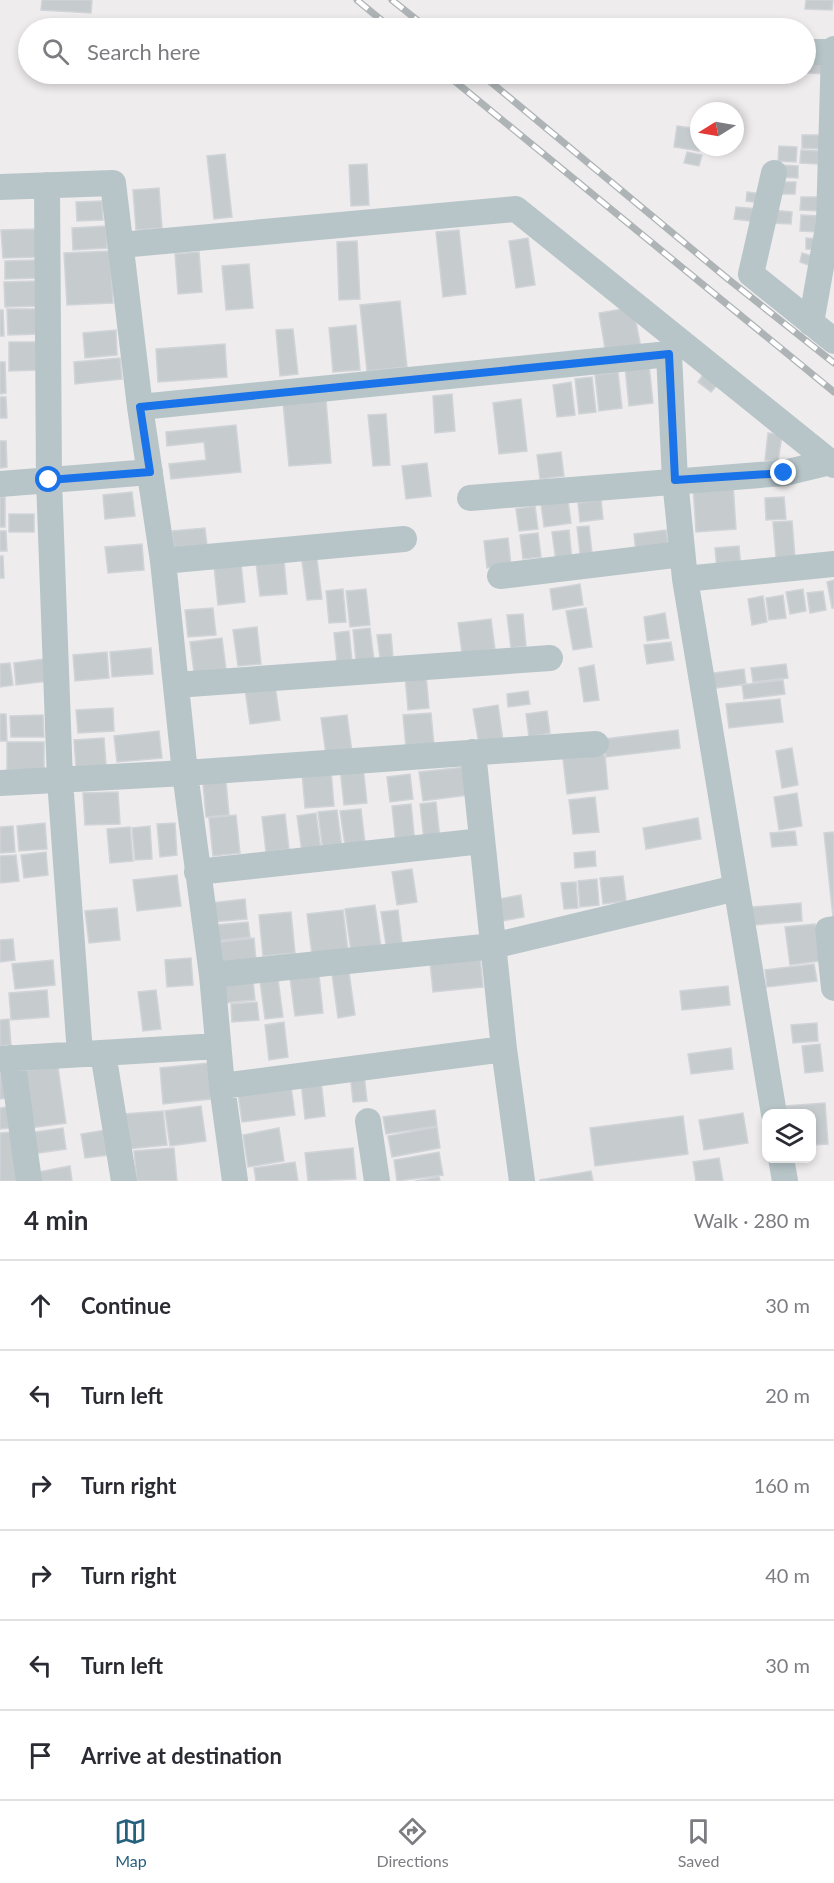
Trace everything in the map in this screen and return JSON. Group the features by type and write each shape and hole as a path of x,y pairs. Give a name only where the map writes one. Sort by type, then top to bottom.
{"street":[{"path":"811,323 826,285 834,51 816,52"},
{"path":"774,173 751,274 834,341"},
{"path":"0,187 113,183 140,407 163,561 185,773 212,975 222,1086 235,1181"},
{"path":"47,185 49,480 60,780 92,1053 124,1181"},
{"path":"121,245 516,209 832,463"},
{"path":"140,407 669,354 675,480 685,579 773,1109"},
{"path":"470,498 784,473 832,463"},
{"path":"0,484 150,472"},
{"path":"163,561 404,539"},
{"path":"500,576 682,554"},
{"path":"685,579 834,564"},
{"path":"176,685 550,658"},
{"path":"0,783 185,773 596,744"},
{"path":"472,752 504,1049 522,1181"},
{"path":"197,872 482,841"},
{"path":"212,975 493,946 736,888"},
{"path":"834,929 828,930 834,988"},
{"path":"29,1181 6,1058 218,1046"},
{"path":"222,1086 504,1049"},
{"path":"368,1121 377,1181"},
{"path":"782,1163 785,1181"}],"building":[{"path":"42,0 92,0 91,13 41,10"},
{"path":"806,0 833,0 832,10 805,9"},
{"path":"816,60 828,61 827,74 816,73"},
{"path":"677,126 690,128 690,150 674,147"},
{"path":"802,135 823,135 823,149 802,148"},
{"path":"779,146 797,147 796,162 778,161"},
{"path":"801,150 819,151 818,164 800,163"},
{"path":"687,152 690,153 690,156 702,156 699,166 684,163"},
{"path":"225,154 232,217 214,219 207,156"},
{"path":"367,164 369,205 351,206 349,165"},
{"path":"780,165 798,166 798,178 779,177"},
{"path":"779,182 796,182 795,194 779,194"},
{"path":"159,188 162,228 136,230 133,190"},
{"path":"747,192 762,194 761,203 746,201"},
{"path":"801,197 820,197 820,211 800,210"},
{"path":"102,201 103,220 77,221 76,202"},
{"path":"736,207 759,209 758,222 734,219"},
{"path":"772,210 792,212 791,224 771,223"},
{"path":"801,215 820,216 819,232 800,231"},
{"path":"106,226 107,248 73,250 72,228"},
{"path":"36,229 38,257 3,258 1,230"},
{"path":"459,230 466,294 443,297 436,232"},
{"path":"528,238 535,285 516,288 509,241"},
{"path":"806,238 822,239 821,250 806,249"},
{"path":"357,241 360,299 339,300 337,242"},
{"path":"110,251 113,303 67,305 64,253"},
{"path":"199,252 202,292 178,294 175,254"},
{"path":"802,253 819,258 817,268 800,262"},
{"path":"37,260 38,278 5,279 5,261"},
{"path":"249,264 253,308 226,310 222,266"},
{"path":"37,281 38,306 5,307 4,282"},
{"path":"400,301 407,367 367,371 360,305"},
{"path":"633,307 641,348 606,354 599,313"},
{"path":"7,309 39,309 40,334 8,335"},
{"path":"0,310 3,310 4,336 0,336"},
{"path":"356,325 360,370 333,372 329,328"},
{"path":"293,329 298,374 280,376 276,330"},
{"path":"116,330 117,355 85,358 83,333"},
{"path":"9,342 38,342 39,370 9,371"},
{"path":"225,344 227,377 158,382 156,349"},
{"path":"120,358 122,379 75,384 74,362"},
{"path":"0,362 5,362 6,393 0,394"},
{"path":"649,364 653,403 629,406 625,367"},
{"path":"618,372 622,408 599,411 595,375"},
{"path":"704,373 718,384 711,392 698,382"},
{"path":"592,377 596,412 579,414 575,379"},
{"path":"571,382 575,415 557,417 553,385"},
{"path":"452,394 455,431 435,433 433,396"},
{"path":"0,397 6,397 7,418 0,418"},
{"path":"521,399 527,451 499,454 493,403"},
{"path":"326,400 331,463 289,466 283,403"},
{"path":"386,414 390,465 373,466 368,415"},
{"path":"236,425 241,472 171,479 169,464 206,460 204,442 167,446 166,432"},
{"path":"768,433 782,435 778,462 765,460"},
{"path":"0,441 6,441 7,467 0,468"},
{"path":"561,452 564,476 540,479 537,455"},
{"path":"427,463 431,496 406,499 402,466"},
{"path":"733,483 736,529 696,532 693,486"},
{"path":"132,492 135,516 105,519 103,495"},
{"path":"0,497 5,497 5,527 0,527"},
{"path":"784,497 786,519 766,520 765,498"},
{"path":"568,500 571,523 544,527 541,504"},
{"path":"601,500 603,519 580,522 578,503"},
{"path":"535,506 538,529 519,531 516,509"},
{"path":"9,514 34,514 34,532 9,532"},
{"path":"792,521 795,557 776,558 773,522"},
{"path":"589,526 592,553 580,554 577,527"},
{"path":"205,528 207,545 174,548 172,531"},
{"path":"569,530 572,560 556,562 552,532"},
{"path":"666,530 669,550 636,553 634,534"},
{"path":"0,531 6,531 7,551 0,551"},
{"path":"538,533 541,557 523,559 520,535"},
{"path":"508,538 511,565 487,568 484,541"},
{"path":"142,544 144,570 108,573 105,547"},
{"path":"739,546 741,568 717,570 715,548"},
{"path":"0,556 3,556 4,578 0,578"},
{"path":"317,559 322,599 307,600 302,561"},
{"path":"284,560 287,594 260,596 256,563"},
{"path":"241,563 245,602 218,605 214,566"},
{"path":"834,580 834,608 832,608 827,582"},
{"path":"580,584 583,605 553,610 550,589"},
{"path":"343,589 346,622 329,623 326,591"},
{"path":"366,589 370,625 350,627 346,591"},
{"path":"803,589 806,611 790,614 786,592"},
{"path":"823,591 826,610 810,613 807,593"},
{"path":"783,595 786,618 769,620 766,598"},
{"path":"763,596 767,622 752,625 748,599"},
{"path":"213,608 216,635 188,637 185,610"},
{"path":"586,608 592,647 573,650 566,611"},
{"path":"665,613 669,638 647,641 644,617"},
{"path":"523,614 526,646 511,648 507,615"},
{"path":"491,619 495,649 462,653 458,623"},
{"path":"257,627 261,664 238,666 233,630"},
{"path":"370,628 374,660 356,662 353,630"},
{"path":"349,631 352,661 337,662 334,633"},
{"path":"391,634 393,657 380,658 377,635"},
{"path":"222,638 226,669 194,672 190,642"},
{"path":"671,642 674,660 647,664 644,645"},
{"path":"151,648 153,674 112,677 110,652"},
{"path":"107,652 109,678 75,681 73,655"},
{"path":"44,659 48,681 16,685 14,663"},
{"path":"10,663 13,685 0,687 0,664"},
{"path":"786,664 788,678 753,682 751,668"},
{"path":"594,665 599,700 584,702 579,668"},
{"path":"744,669 746,684 709,689 707,674"},
{"path":"426,674 429,708 408,710 405,676"},
{"path":"783,680 785,694 744,699 742,685"},
{"path":"275,685 280,720 250,724 245,689"},
{"path":"528,691 530,704 508,707 507,694"},
{"path":"780,699 783,722 729,728 726,704"},
{"path":"498,705 503,741 479,745 473,709"},
{"path":"113,708 114,731 78,733 76,710"},
{"path":"547,711 550,733 529,737 526,714"},
{"path":"431,713 434,745 406,748 403,715"},
{"path":"0,714 6,714 7,741 0,741"},
{"path":"43,715 44,737 11,737 10,716"},
{"path":"347,715 352,752 326,755 321,718"},
{"path":"678,730 680,748 606,757 604,739"},
{"path":"159,731 162,758 117,762 114,736"},
{"path":"104,738 106,765 76,767 74,740"},
{"path":"7,742 44,742 44,770 7,770"},
{"path":"792,748 798,785 782,788 776,751"},
{"path":"605,755 608,789 567,794 563,759"},
{"path":"363,766 367,803 344,805 340,768"},
{"path":"465,767 468,795 423,801 419,772"},
{"path":"331,770 334,806 305,808 302,773"},
{"path":"410,774 413,799 390,802 387,777"},
{"path":"226,781 229,815 206,817 203,783"},
{"path":"118,792 120,824 85,825 83,793"},
{"path":"797,793 802,826 779,830 774,797"},
{"path":"595,797 599,832 573,834 569,800"},
{"path":"436,802 440,839 424,840 420,804"},
{"path":"411,804 415,843 396,845 392,806"},
{"path":"361,809 365,843 345,846 340,811"},
{"path":"337,810 342,848 323,851 318,812"},
{"path":"316,813 321,850 302,853 297,816"},
{"path":"285,814 289,849 266,852 262,817"},
{"path":"236,815 240,853 213,856 209,818"},
{"path":"698,818 701,839 646,849 643,828"},
{"path":"45,823 47,849 19,851 17,826"},
{"path":"175,823 177,855 160,857 157,824"},
{"path":"13,826 15,852 0,853 0,827"},
{"path":"150,826 152,859 135,860 132,828"},
{"path":"130,827 133,861 110,863 107,829"},
{"path":"795,831 797,845 772,847 770,833"},
{"path":"834,832 834,917 833,917 824,833"},
{"path":"595,851 596,866 575,868 574,853"},
{"path":"46,852 48,875 24,878 21,855"},
{"path":"16,855 19,881 0,883 0,856"},
{"path":"412,869 417,902 397,905 392,872"},
{"path":"177,875 181,906 137,911 133,880"},
{"path":"623,876 626,901 603,904 600,878"},
{"path":"597,879 599,905 580,907 578,881"},
{"path":"576,882 578,908 564,909 561,883"},
{"path":"521,895 524,917 502,921 499,899"},
{"path":"245,899 247,919 213,922 211,903"},
{"path":"801,903 802,921 754,925 752,907"},
{"path":"375,905 381,947 351,951 345,909"},
{"path":"117,908 120,940 89,943 85,911"},
{"path":"343,910 348,951 312,955 307,914"},
{"path":"398,910 402,943 386,945 381,912"},
{"path":"291,912 295,953 263,956 259,915"},
{"path":"248,922 250,937 217,941 216,925"},
{"path":"815,924 819,961 790,965 785,927"},
{"path":"254,938 256,961 223,964 220,942"},
{"path":"13,939 15,960 0,962 0,940"},
{"path":"480,957 483,987 433,992 430,962"},
{"path":"191,958 193,985 167,987 165,960"},
{"path":"53,960 55,985 15,989 12,964"},
{"path":"814,964 817,981 767,987 765,970"},
{"path":"349,972 355,1015 338,1018 332,974"},
{"path":"319,975 323,1013 295,1016 290,978"},
{"path":"278,979 283,1017 265,1019 260,981"},
{"path":"253,980 255,1000 223,1003 222,983"},
{"path":"728,986 730,1005 682,1010 680,991"},
{"path":"47,990 49,1017 11,1020 9,993"},
{"path":"156,990 161,1029 143,1031 138,992"},
{"path":"257,1002 259,1020 232,1022 231,1004"},
{"path":"9,1019 11,1045 0,1046 0,1020"},
{"path":"284,1022 288,1057 269,1060 265,1025"},
{"path":"817,1023 818,1041 793,1043 791,1025"},
{"path":"820,1044 823,1071 805,1073 802,1046"},
{"path":"731,1048 733,1069 691,1074 688,1054"},
{"path":"208,1063 211,1099 163,1104 160,1068"},
{"path":"58,1067 66,1123 30,1128 22,1071"},
{"path":"2,1070 6,1098 0,1099 0,1071"},
{"path":"364,1073 367,1101 353,1102 350,1074"},
{"path":"290,1079 295,1115 242,1122 237,1086"},
{"path":"321,1080 325,1116 305,1119 301,1082"},
{"path":"825,1103 828,1144 816,1145 816,1109 785,1109 785,1106"},
{"path":"201,1106 206,1141 170,1146 165,1111"},
{"path":"7,1107 10,1128 0,1129 0,1108"},
{"path":"435,1110 437,1126 386,1134 383,1117"},
{"path":"163,1111 167,1145 128,1149 124,1114"},
{"path":"743,1113 748,1143 704,1150 699,1120"},
{"path":"683,1116 688,1154 595,1166 590,1128"},
{"path":"437,1127 440,1148 392,1157 388,1136"},
{"path":"63,1128 66,1149 32,1154 29,1133"},
{"path":"279,1128 284,1161 248,1167 243,1135"},
{"path":"105,1130 109,1155 85,1158 81,1134"},
{"path":"11,1132 17,1181 0,1181 0,1133"},
{"path":"174,1148 177,1181 137,1181 134,1151"},
{"path":"353,1148 356,1179 308,1181 305,1153"},
{"path":"439,1152 443,1175 397,1181 394,1160"},
{"path":"719,1158 723,1181 696,1181 693,1162"},
{"path":"295,1162 298,1181 256,1181 254,1168"},
{"path":"70,1166 72,1181 39,1181 38,1172"},
{"path":"591,1171 593,1181 540,1181 540,1180"},
{"path":"439,1177 440,1181 415,1181"}],"railway":[{"path":"357,0 379,18"},
{"path":"392,0 414,18"},
{"path":"458,84 834,392"},
{"path":"493,84 728,279 834,363"}],"route":[{"path":"49,480 150,472 140,407 669,354 675,480 784,473"}]}
